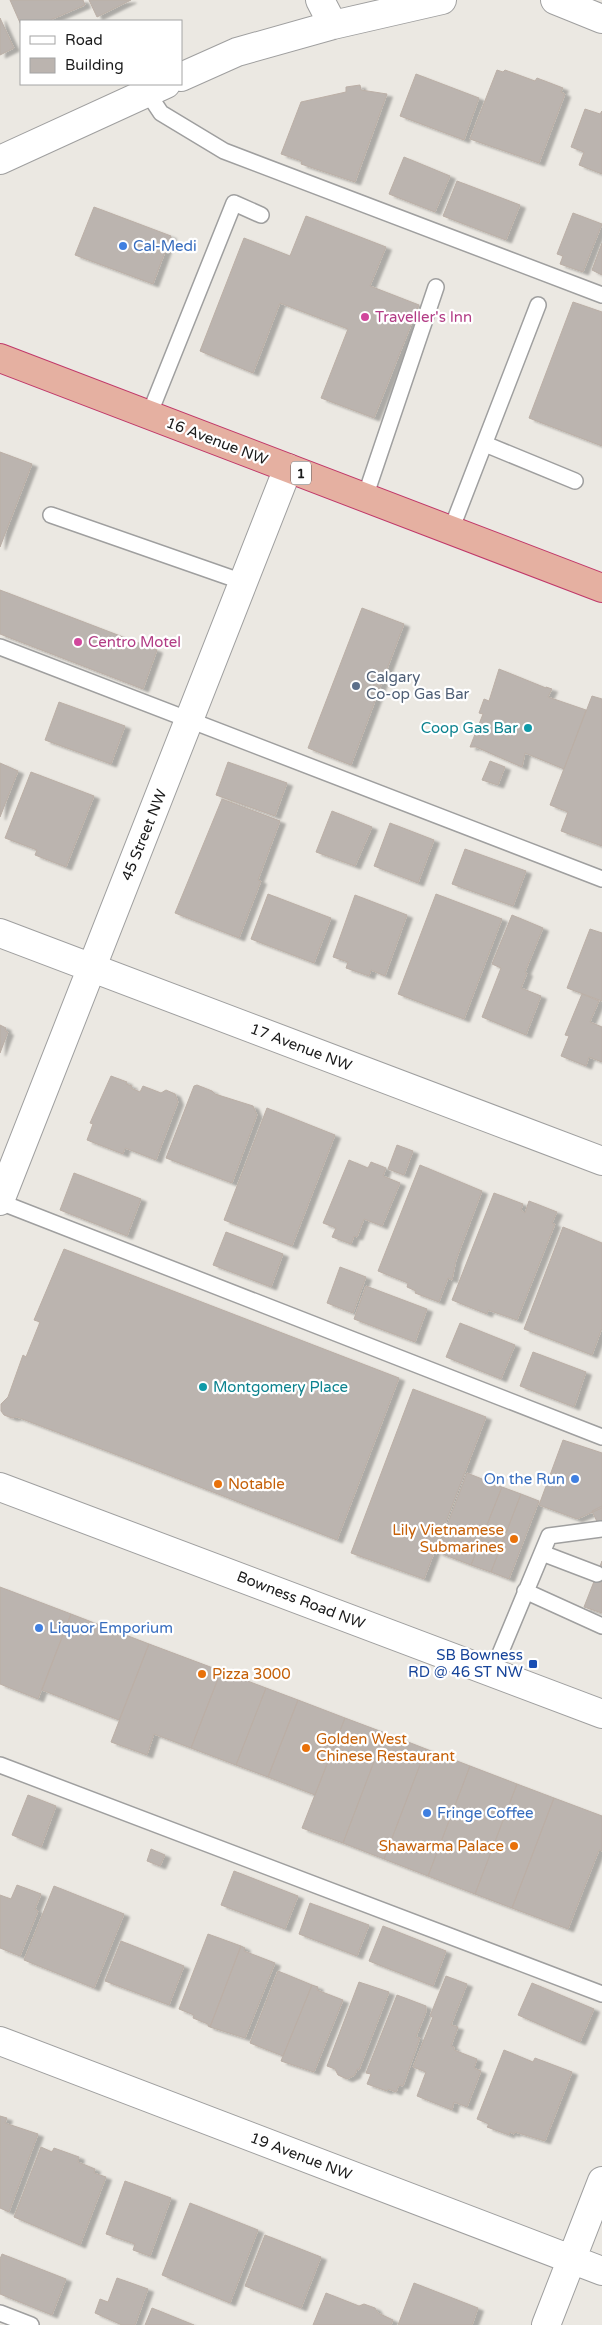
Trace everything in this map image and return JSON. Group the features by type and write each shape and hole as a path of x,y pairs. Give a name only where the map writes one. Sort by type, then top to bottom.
{"highway":[{"name":"16 Avenue NW","path":"0,358 451,530 601,584"}],"street":[{"path":"320,0 333,25"},
{"path":"182,77 237,52 333,25 442,0"},
{"path":"555,0 602,19"},
{"path":"0,160 156,88"},
{"name":"45 Street NW","path":"0,1202 288,468"},
{"name":"17 Avenue NW","path":"0,933 602,1161"},
{"name":"Bowness Road NW","path":"0,1487 602,1714"},
{"name":"19 Avenue NW","path":"0,2041 602,2271"},
{"path":"546,2325 602,2181"}],"lane":[{"path":"156,88 161,113 224,151 602,295"},
{"path":"149,415 234,203 261,215"},
{"path":"365,497 436,287"},
{"path":"451,530 538,305"},
{"path":"484,444 574,481"},
{"path":"51,515 243,582"},
{"path":"0,647 602,879"},
{"path":"0,1202 602,1438"},
{"path":"492,1673 549,1536 601,1529"},
{"path":"542,1552 597,1574"},
{"path":"525,1591 602,1626"},
{"path":"0,1765 602,1994"},
{"path":"0,2313 31,2325"}],"building":[{"path":"10,0 83,0 85,5 50,20 20,20 20,23"},
{"path":"89,0 131,0 97,17"},
{"path":"0,18 14,48 0,55"},
{"path":"497,70 503,72 505,70 535,81 537,78 563,88 561,92 565,94 539,163 470,139"},
{"path":"416,74 479,98 464,140 400,116"},
{"path":"360,85 361,90 387,94 355,182 301,164 302,161 281,154 301,102 346,92 346,87"},
{"path":"585,109 600,114 602,111 602,174 579,165 584,152 571,147"},
{"path":"404,157 450,176 435,212 389,194"},
{"path":"457,181 520,205 506,240 443,216"},
{"name":"Cal-Medi","path":"94,207 171,236 153,284 75,255"},
{"path":"573,213 602,224 583,272 560,264 563,256 557,254"},
{"name":"Traveller's Inn","path":"306,216 386,247 370,286 419,305 374,418 321,398 348,329 280,303 253,373 200,351 244,238 290,256"},
{"path":"602,243 602,275 592,270"},
{"path":"573,302 602,312 602,446 529,418"},
{"path":"0,452 32,464 0,547"},
{"name":"Centro Motel","path":"0,590 157,650 143,689 0,634"},
{"name":"Calgary Co-op Gas Bar","path":"362,608 404,624 351,765 308,748"},
{"name":"Coop Gas Bar","path":"499,669 552,689 548,697 586,710 564,769 525,753 522,767 476,747 470,747 483,714 479,713 484,699 489,701"},
{"path":"592,696 602,699 602,846 561,831 568,812 550,805"},
{"path":"59,702 125,726 111,764 45,740"},
{"path":"490,761 505,767 498,785 482,780"},
{"path":"228,762 287,783 275,816 216,795"},
{"path":"0,763 18,771 0,817"},
{"path":"31,772 94,796 66,867 35,855 37,850 5,838"},
{"path":"222,799 280,821 258,880 261,881 239,938 175,913"},
{"path":"332,811 372,827 355,866 316,852"},
{"path":"390,823 434,840 418,883 374,866"},
{"path":"465,849 526,871 513,906 452,884"},
{"path":"268,894 331,918 314,963 251,939"},
{"path":"436,894 502,919 464,1019 398,994"},
{"path":"355,895 407,915 385,976 371,970 369,976 346,968 348,962 333,957"},
{"path":"512,915 543,928 525,972 527,973 521,988 541,996 526,1035 482,1017 501,968 492,964"},
{"path":"590,929 602,933 602,1001 567,988"},
{"path":"582,994 599,1001 590,1022 602,1027 602,1062 589,1057 586,1066 561,1056 569,1036 565,1035"},
{"path":"0,1025 6,1028 5,1031 8,1032 0,1053"},
{"path":"111,1076 127,1082 126,1084 132,1086 131,1088 140,1092 143,1086 161,1093 166,1090 175,1094 178,1102 156,1160 125,1148 123,1154 87,1140 93,1124 90,1123"},
{"path":"197,1085 215,1094 253,1106 257,1115 232,1183 166,1158 194,1086"},
{"path":"267,1108 335,1135 292,1246 224,1220"},
{"path":"397,1145 413,1151 404,1175 388,1169"},
{"path":"349,1160 368,1168 371,1162 386,1168 383,1176 400,1183 382,1226 364,1219 357,1237 354,1236 351,1244 332,1237 336,1228 323,1223"},
{"path":"420,1165 482,1191 456,1260 452,1280 448,1278 439,1302 415,1293 416,1291 407,1287 408,1283 378,1271"},
{"path":"74,1173 141,1199 127,1236 60,1210"},
{"path":"494,1193 523,1204 521,1210 525,1213 529,1201 557,1212 552,1223 555,1224 517,1320 488,1310 487,1314 452,1300"},
{"path":"563,1227 602,1243 602,1328 592,1355 524,1329"},
{"path":"226,1232 283,1254 271,1287 213,1265"},
{"name":"Montgomery Place","path":"64,1249 399,1378 337,1540 17,1417 12,1418 4,1415 1,1411 1,1404 8,1397 23,1355 26,1357 40,1322 34,1320"},
{"path":"340,1267 366,1277 353,1313 327,1303"},
{"path":"366,1286 427,1309 415,1342 354,1319"},
{"path":"460,1323 515,1345 501,1379 446,1357"},
{"path":"533,1352 586,1372 574,1407 520,1386"},
{"path":"413,1389 486,1417 424,1579 351,1553"},
{"name":"On the Run","path":"563,1440 602,1453 602,1508 577,1519 539,1505"},
{"path":"467,1473 502,1487 471,1565 437,1552"},
{"path":"502,1487 521,1494 491,1572 471,1565"},
{"name":"Lily Vietnamese Submarines","path":"521,1494 539,1501 509,1579 491,1572"},
{"path":"602,1506 602,1532 592,1511"},
{"path":"602,1561 602,1613 584,1607"},
{"path":"0,1587 71,1614 38,1699 0,1684"},
{"path":"71,1614 149,1644 119,1720 42,1690"},
{"path":"149,1644 221,1671 191,1748 154,1734 147,1755 111,1742"},
{"path":"221,1671 266,1688 236,1765 191,1748"},
{"path":"266,1688 298,1700 268,1777 236,1765"},
{"name":"Golden West Chinese Restaurant","path":"298,1700 345,1718 315,1795 268,1777"},
{"path":"345,1718 385,1733 343,1843 302,1828"},
{"path":"385,1733 426,1749 384,1859 343,1843"},
{"name":"Fringe Coffee","path":"426,1749 470,1766 428,1876 384,1859"},
{"path":"470,1766 517,1784 475,1894 428,1876"},
{"name":"Shawarma Palace","path":"517,1784 554,1798 512,1908 475,1894"},
{"path":"28,1795 56,1806 41,1847 12,1835"},
{"path":"554,1798 602,1816 602,1851 599,1850 568,1929 512,1908"},
{"path":"151,1849 165,1855 160,1866 147,1861"},
{"path":"234,1871 298,1896 285,1929 221,1905"},
{"path":"17,1885 41,1894 35,1909 38,1911 20,1956 0,1948 0,1895 11,1899"},
{"path":"54,1886 124,1914 94,1988 24,1960"},
{"path":"310,1903 369,1925 357,1956 299,1934"},
{"path":"383,1926 446,1951 433,1986 369,1961"},
{"path":"208,1934 241,1946 210,2027 208,2024 193,2018 194,2015 179,2009"},
{"path":"121,1941 184,1966 169,2005 105,1981"},
{"path":"241,1946 245,1948 244,1951 275,1963 245,2038 210,2027"},
{"path":"278,1971 312,1985 283,2056 250,2043"},
{"path":"446,1976 467,1984 451,2025 458,2027 451,2046 454,2047 454,2050 477,2059 474,2068 481,2071 467,2107 454,2102 452,2110 417,2096 426,2072 413,2067 433,2017 430,2016"},
{"path":"359,1982 389,1992 359,2070 357,2069 355,2075 347,2079 338,2075 335,2069 327,2066"},
{"path":"532,1983 594,2009 580,2042 518,2015"},
{"path":"312,1985 318,1987 317,1990 343,2000 314,2072 281,2061"},
{"path":"397,1995 426,2006 426,2012 416,2037 420,2038 403,2086 399,2085 396,2092 367,2084 371,2074 366,2073"},
{"path":"504,2050 533,2062 535,2058 572,2072 545,2141 515,2132 514,2134 510,2132 509,2135 487,2127 489,2124 477,2119"},
{"path":"0,2116 7,2118 5,2123 38,2134 9,2212 0,2208"},
{"path":"41,2147 52,2152 54,2148 79,2157 78,2162 95,2169 94,2173 106,2177 80,2245 14,2217"},
{"path":"125,2181 171,2198 150,2256 133,2250 135,2244 106,2234"},
{"path":"190,2203 258,2230 230,2303 162,2275"},
{"path":"265,2235 321,2257 301,2308 245,2286"},
{"path":"2,2254 66,2279 52,2315 0,2294 0,2259"},
{"path":"117,2278 148,2289 135,2325 122,2325 95,2313 100,2299 108,2302"},
{"path":"414,2283 478,2308 472,2325 398,2325"},
{"path":"326,2293 359,2306 364,2304 375,2308 378,2313 393,2320 391,2325 313,2325"},
{"path":"152,2308 194,2325 145,2325"}],"place":[{"name":"Cal-Medi","path":"123,246"},
{"name":"Traveller's Inn","path":"365,317"},
{"name":"Centro Motel","path":"78,642"},
{"name":"Calgary Co-op Gas Bar","path":"356,686"},
{"name":"Coop Gas Bar","path":"528,728"},
{"name":"Montgomery Place","path":"203,1387"},
{"name":"On the Run","path":"575,1479"},
{"name":"Notable","path":"218,1484"},
{"name":"Lily Vietnamese Submarines","path":"514,1539"},
{"name":"Liquor Emporium","path":"39,1628"},
{"name":"SB Bowness RD @ 46 ST NW","path":"533,1664"},
{"name":"Pizza 3000","path":"202,1674"},
{"name":"Golden West Chinese Restaurant","path":"306,1748"},
{"name":"Fringe Coffee","path":"427,1813"},
{"name":"Shawarma Palace","path":"514,1846"}]}
